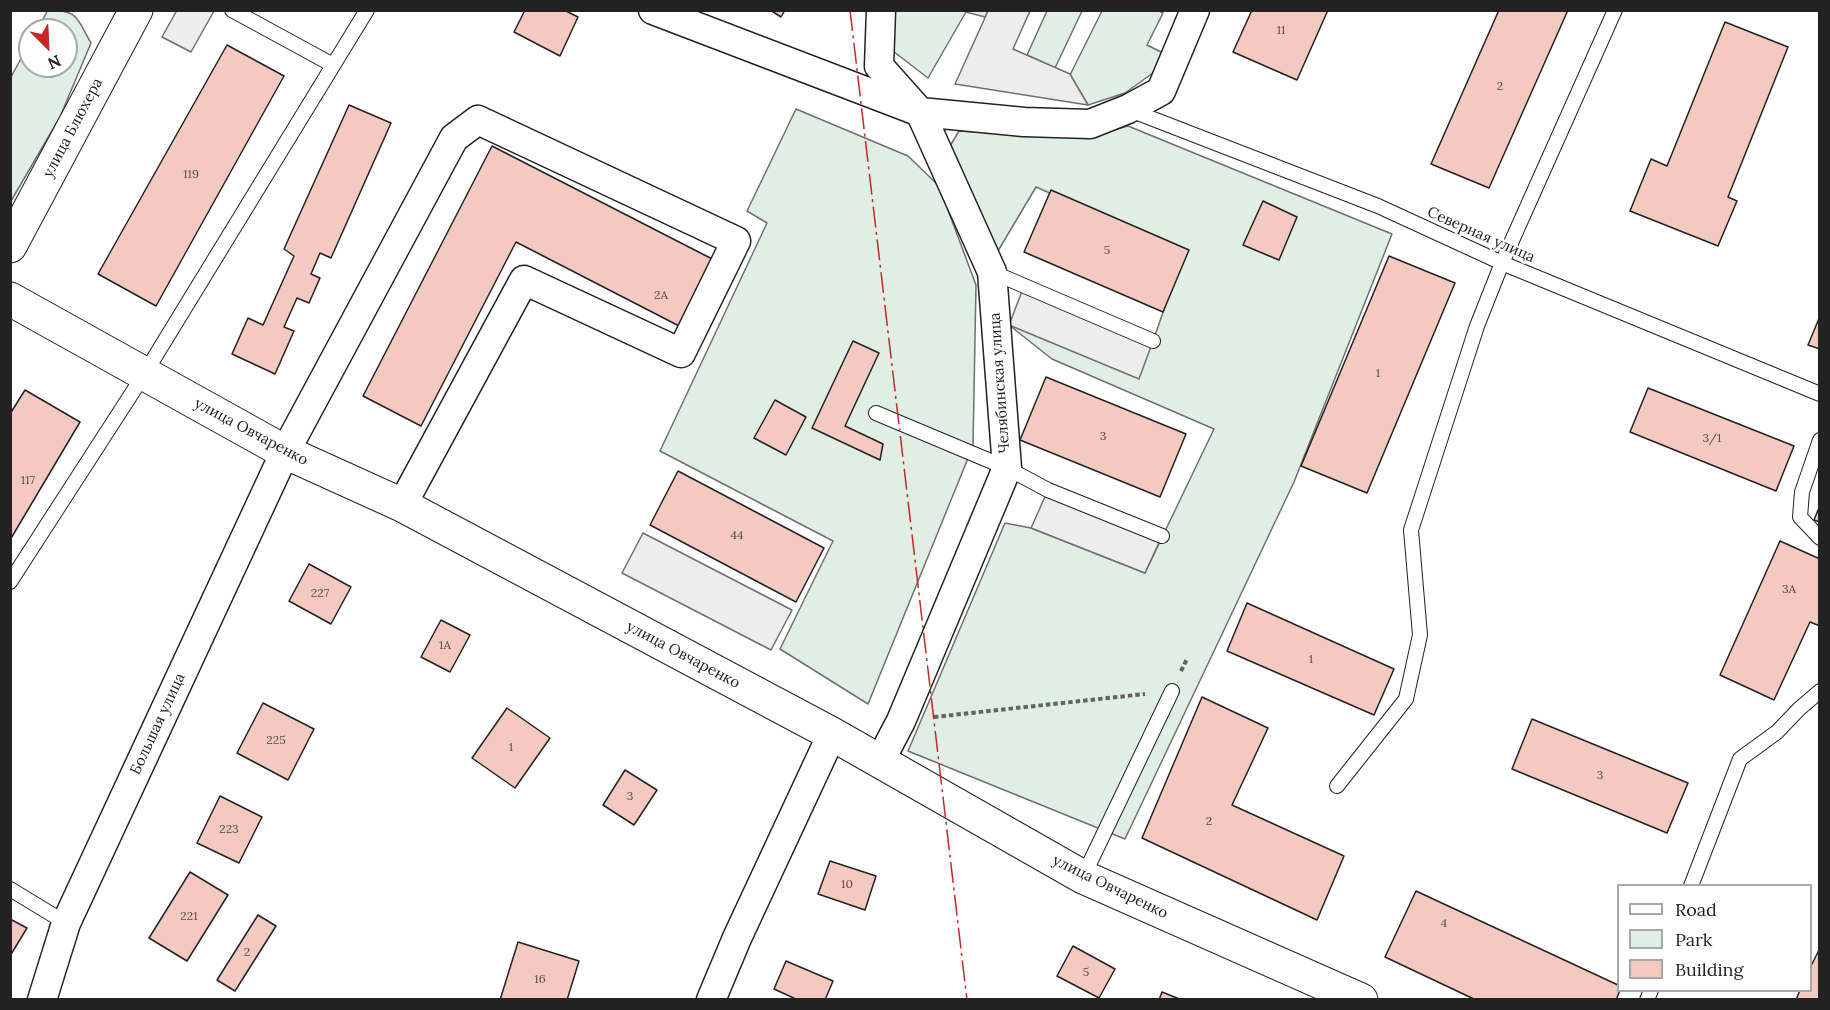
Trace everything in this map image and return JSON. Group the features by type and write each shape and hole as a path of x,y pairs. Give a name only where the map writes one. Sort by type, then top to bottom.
{"street":[{"path":"653,10 920,112 1024,122 1090,124 1128,109 1161,91 1195,10"},
{"name":"Челябинская улица","path":"880,761 901,721 1007,468 992,272 920,112 879,66 881,10"},
{"name":"улица Блюхера","path":"10,246 134,11"},
{"name":"Большая улица","path":"42,999 66,923 285,452 454,138 478,120 736,241 681,353 524,280 402,505"},
{"name":"улица Овчаренко","path":"10,299 285,452 402,505 832,734 1083,877 1361,999"},
{"path":"711,999 832,734"}],"lane":[{"path":"232,10 333,65"},
{"path":"10,582 145,373 367,10"},
{"path":"1336,786 1406,699 1420,635 1411,530 1477,326 1502,263 1615,10"},
{"name":"Северная улица","path":"1128,109 1378,206 1502,263 1820,394"},
{"path":"992,272 1153,341"},
{"path":"876,413 1007,468 1048,490 1162,536"},
{"path":"1820,441 1802,492 1800,517 1820,538"},
{"path":"1083,877 1172,691"},
{"path":"1691,884 1740,759 1777,732 1820,691"},
{"path":"10,889 66,923"}],"path":[{"path":"901,721 1172,691 1186,658"}],"green space":[{"path":"48,10 58,10 72,14 76,18 44,18"},
{"path":"1157,10 1163,13 1147,45 1165,54 1157,70 1125,93 1088,105 1070,75 1102,11"},
{"path":"891,11 988,11 985,17 966,12 928,78 889,48"},
{"path":"1047,11 1082,11 1055,68 1027,55"},
{"path":"78,21 91,43 78,74"},
{"path":"18,64 18,78 76,78 60,117 11,201 11,77"},
{"path":"796,109 908,156 939,186 976,285 973,446 868,704 780,649 833,541 660,451 767,223 747,211"},
{"path":"1128,126 1392,234 1294,482 1125,839 908,751 1005,523 1031,528 1145,573 1214,429 1052,359 1009,325 1153,341 1184,252 1036,187 995,256 950,146 959,131 1085,138"}],"shaded area":[{"path":"177,10 214,11 191,52 162,37"},
{"path":"988,11 1030,11 1013,49 1070,74 1088,105 955,84"},
{"path":"1024,286 1153,341 1139,379 1009,325"},
{"path":"1048,490 1162,536 1145,573 1031,528"},
{"path":"643,533 792,610 771,650 622,573"}],"building":[{"path":"525,10 564,10 578,17 560,56 514,32"},
{"path":"770,10 785,10 781,17"},
{"path":"1252,10 1328,10 1297,80 1233,52"},
{"path":"1499,10 1568,10 1489,188 1431,164"},
{"path":"1725,22 1788,47 1728,197 1737,201 1718,246 1630,211 1651,159 1667,166"},
{"path":"227,45 284,76 156,306 98,274"},
{"path":"349,105 391,123 331,258 320,253 311,274 320,278 309,303 297,298 284,327 294,331 275,374 232,354 248,318 263,325 294,256 284,249"},
{"path":"492,146 720,263 685,329 516,242 421,426 363,396"},
{"path":"1051,190 1189,250 1163,312 1024,252"},
{"path":"1263,201 1297,217 1279,260 1243,245"},
{"path":"1389,256 1455,283 1367,493 1301,466"},
{"path":"1820,316 1820,349 1808,345"},
{"path":"853,341 879,353 845,426 883,444 880,460 812,428"},
{"path":"1046,377 1186,434 1160,497 1020,440"},
{"path":"1648,388 1794,446 1776,491 1630,432"},
{"path":"25,390 80,422 10,540 10,414"},
{"path":"775,400 806,417 786,455 754,438"},
{"path":"678,471 824,548 796,602 650,525"},
{"path":"1820,505 1820,522 1814,520"},
{"path":"1780,541 1820,559 1820,626 1810,622 1774,700 1720,675"},
{"path":"309,564 351,587 331,624 289,601"},
{"path":"1247,603 1394,669 1374,715 1227,651"},
{"path":"441,620 470,635 450,672 421,657"},
{"path":"1202,697 1268,728 1232,805 1344,856 1317,920 1142,838"},
{"path":"263,703 314,729 288,780 237,753"},
{"path":"507,708 550,738 515,788 472,758"},
{"path":"1532,719 1688,783 1667,833 1512,769"},
{"path":"625,770 657,790 634,825 603,805"},
{"path":"220,796 262,817 239,863 197,843"},
{"path":"830,861 876,876 865,910 818,894"},
{"path":"190,872 228,895 187,961 149,938"},
{"path":"1416,891 1617,985 1617,992 1619,992 1616,1000 1476,1000 1385,957"},
{"path":"258,915 276,926 235,991 217,980"},
{"path":"10,919 27,928 10,956"},
{"path":"518,942 579,961 567,1000 500,1000"},
{"path":"1073,946 1115,969 1099,998 1057,976"},
{"path":"1820,948 1820,1000 1796,1000 1799,992 1812,992 1812,964"},
{"path":"786,961 833,981 825,1000 798,1000 774,989"},
{"path":"1162,992 1182,1000 1159,1000"}],"power":[{"path":"850,10 967,1000"}]}
